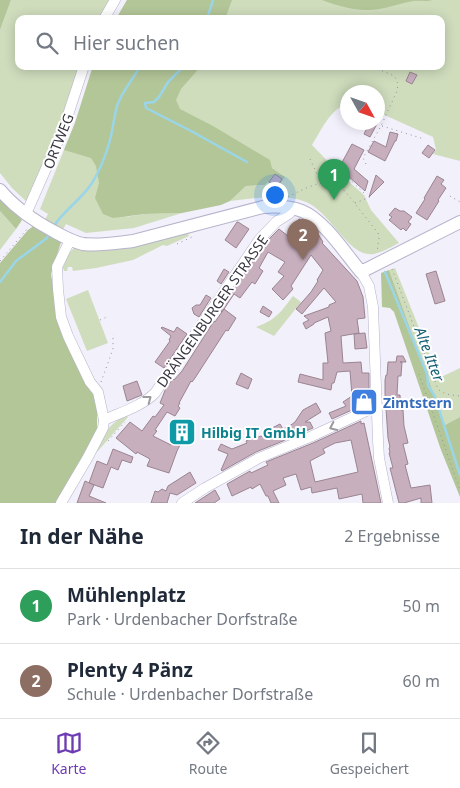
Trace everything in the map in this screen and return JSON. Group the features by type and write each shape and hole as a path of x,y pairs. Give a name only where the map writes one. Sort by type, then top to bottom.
{"street":[{"path":"106,15 115,0"},
{"name":"ORTWEG","path":"34,219 83,70"},
{"path":"0,190 10,201 34,219 66,238 90,245 116,244 263,208 283,206 289,203 318,221 361,272 369,286 372,306 380,458 388,503"},
{"name":"DRÄNGENBURGER STRASSE","path":"104,420 149,399 155,393 259,240 276,222 290,213 289,203"},
{"path":"361,272 380,258 460,222"},
{"path":"62,502 103,428 104,420 98,392 90,382 61,317 57,267 66,238"},
{"path":"182,503 259,458 377,406"}],"path":[{"path":"380,70 392,75 398,84 385,117"},
{"path":"385,127 424,139"},
{"path":"366,164 363,158 379,130"},
{"path":"310,159 317,174 325,183 345,192 379,236 378,249 380,258 385,268 392,268 438,389 445,394 460,396"},
{"path":"338,168 364,193 368,193"},
{"path":"289,203 297,192 325,183"},
{"path":"450,196 460,202"},
{"path":"354,203 370,197"},
{"path":"0,261 34,219"},
{"path":"100,320 107,317"},
{"path":"98,392 113,349 113,334"},
{"path":"419,374 460,490"},
{"path":"107,441 130,417 133,407"}],"green space":[{"path":"0,0 11,0 0,30"},
{"path":"11,0 110,0 101,15 15,15 15,70 79,70 60,128 28,203 0,173 0,30"},
{"path":"127,0 460,0 460,161 433,154 436,150 433,137 385,115 385,85 340,85 340,108 331,115 312,145 364,195 371,210 399,243 381,252 374,254 365,253 356,249 348,242 315,207 297,199 268,197 230,201 246,186 265,185 268,182 285,177 272,168 125,217 145,214 182,213 134,228 86,233 66,224 57,240 44,276 9,503 0,503 40,229 48,214 40,209 75,123 92,70 445,70 445,15 118,15"},
{"path":"127,0 232,0 226,15 118,15"},
{"path":"322,0 432,0 413,1 379,9 365,10 343,7"},
{"path":"92,70 198,70 181,89 176,100 180,109 270,160 272,168 285,177 277,188 268,182 265,185 246,186 230,201 221,205 182,213 145,214 113,218 103,214 95,198 99,183 96,166 91,158 64,150 75,123"},
{"path":"0,197 22,220 16,229 0,211"},
{"path":"0,211 16,229 0,250"},
{"path":"219,224 188,234 189,236 167,246 163,245 133,260 73,271 72,267 68,267 67,271 64,271 62,265 66,256 74,248"},
{"path":"35,225 62,239 51,274 58,317 95,393 97,429 59,503 0,503 0,263 28,230"},
{"path":"395,268 439,378 460,368 460,417 445,425 389,270"},
{"path":"389,270 445,425 460,417 460,497 441,450 394,312 390,308 382,307 381,273"},
{"path":"88,290 108,343 87,351 66,299"},
{"path":"293,296 301,302 274,336 256,327 274,318"},
{"path":"126,415 128,417 96,452 107,430"}],"building":[{"path":"410,72 417,75 412,84 406,81"},
{"path":"366,130 374,130 370,137 364,134"},
{"path":"390,132 398,134 385,161 368,152 374,141 386,147"},
{"path":"352,144 364,150 354,169 368,181 365,191 339,168"},
{"path":"428,145 435,150 429,158 422,153"},
{"path":"275,174 282,179 277,187 269,182"},
{"path":"376,175 384,182 369,197"},
{"path":"437,176 444,180 441,184 446,188 427,220 416,213"},
{"path":"395,208 404,211 412,217 408,222 411,224 406,231 403,228 401,230 389,220 392,217 389,215"},
{"path":"299,219 306,222 316,231 322,243 357,281 363,297 365,318 357,319 359,333 341,336 343,363 361,362 362,373 369,373 369,390 363,391 365,404 332,419 329,413 346,406 343,402 352,396 350,371 337,372 331,390 298,382 300,374 323,380 323,363 328,363 325,333 331,331 328,317 306,329 303,323 309,320 304,316 329,307 329,305 336,302 324,288 302,314 296,309 311,292 323,270 311,255 291,286 293,289 283,300 272,289 284,276 278,272 285,262 268,252 259,268 263,271 255,284 252,282 240,298 234,294 222,312 220,310 265,243 279,229 288,236"},
{"path":"237,222 249,229 236,248 225,240"},
{"path":"224,269 229,272 221,284 217,281"},
{"path":"436,271 445,301 435,304 426,274"},
{"path":"206,295 211,298 199,317 194,314 192,308 200,305"},
{"path":"263,306 272,312 269,317 260,312"},
{"path":"224,309 236,318 195,378 191,381 179,403 178,406 180,408 175,416 167,412 155,430 157,431 153,436 171,445 180,428 176,426 179,419 185,422 183,427 188,429 169,473 147,466 150,459 137,452 136,454 116,438 130,422 142,431 153,416 155,417 164,405 160,403 166,388 182,371 214,321"},
{"path":"162,327 174,332 177,327 187,334 164,368 155,362 170,341 171,336"},
{"path":"365,333 367,348 355,349 354,334"},
{"path":"397,356 403,356 406,362 402,362 401,376 398,376 397,395 400,395 408,443 403,444 408,464 405,465 411,488 430,485 432,503 421,503 421,498 399,503 390,468 393,468 389,453 385,380 388,362 396,362"},
{"path":"241,373 252,379 248,389 236,384"},
{"path":"137,381 142,395 127,401 123,386"},
{"path":"316,403 321,412 305,422 310,422 313,428 256,452 221,470 228,454 218,450 221,444 232,449 247,443 246,441 252,438 261,436 265,438 272,428 280,424 283,429 291,425 303,410"},
{"path":"361,421 361,424 364,423 381,503 363,503 362,494 339,499 337,488 312,493 311,487 301,490 296,474 283,478 286,485 273,491 279,503 271,503 260,484 232,496 227,484 250,471 251,473 268,465 266,462","holes":["351,440 358,472 315,482 310,461 325,453 323,449 335,443"]},
{"path":"113,449 133,457 131,463 122,460 118,470 111,467 103,488 89,483 97,461 107,465"},
{"path":"190,472 196,483 177,495 170,493 167,503 151,503 155,491 158,492 162,489 166,491 168,486"},
{"path":"85,481 94,485 89,496 106,503 77,503"},
{"path":"215,490 220,499 214,503 195,503"}],"waterway":[{"path":"208,15 213,0"},
{"path":"54,226 88,189 95,178 108,146 119,101 138,70"},
{"name":"Alte Itter","path":"180,70 168,82 154,102 145,103 146,108 247,162"},
{"path":"0,282 16,261 47,238 50,232"},
{"name":"Alte Itter","path":"385,272 427,374 428,385 435,397 460,475"}],"place":[{"name":"Mühlenplatz","path":"334,200"},
{"name":"Plenty 4 Pänz","path":"303,260"},
{"name":"Zimtstern","path":"364,402"},
{"name":"Hilbig IT GmbH","path":"182,432"}]}
